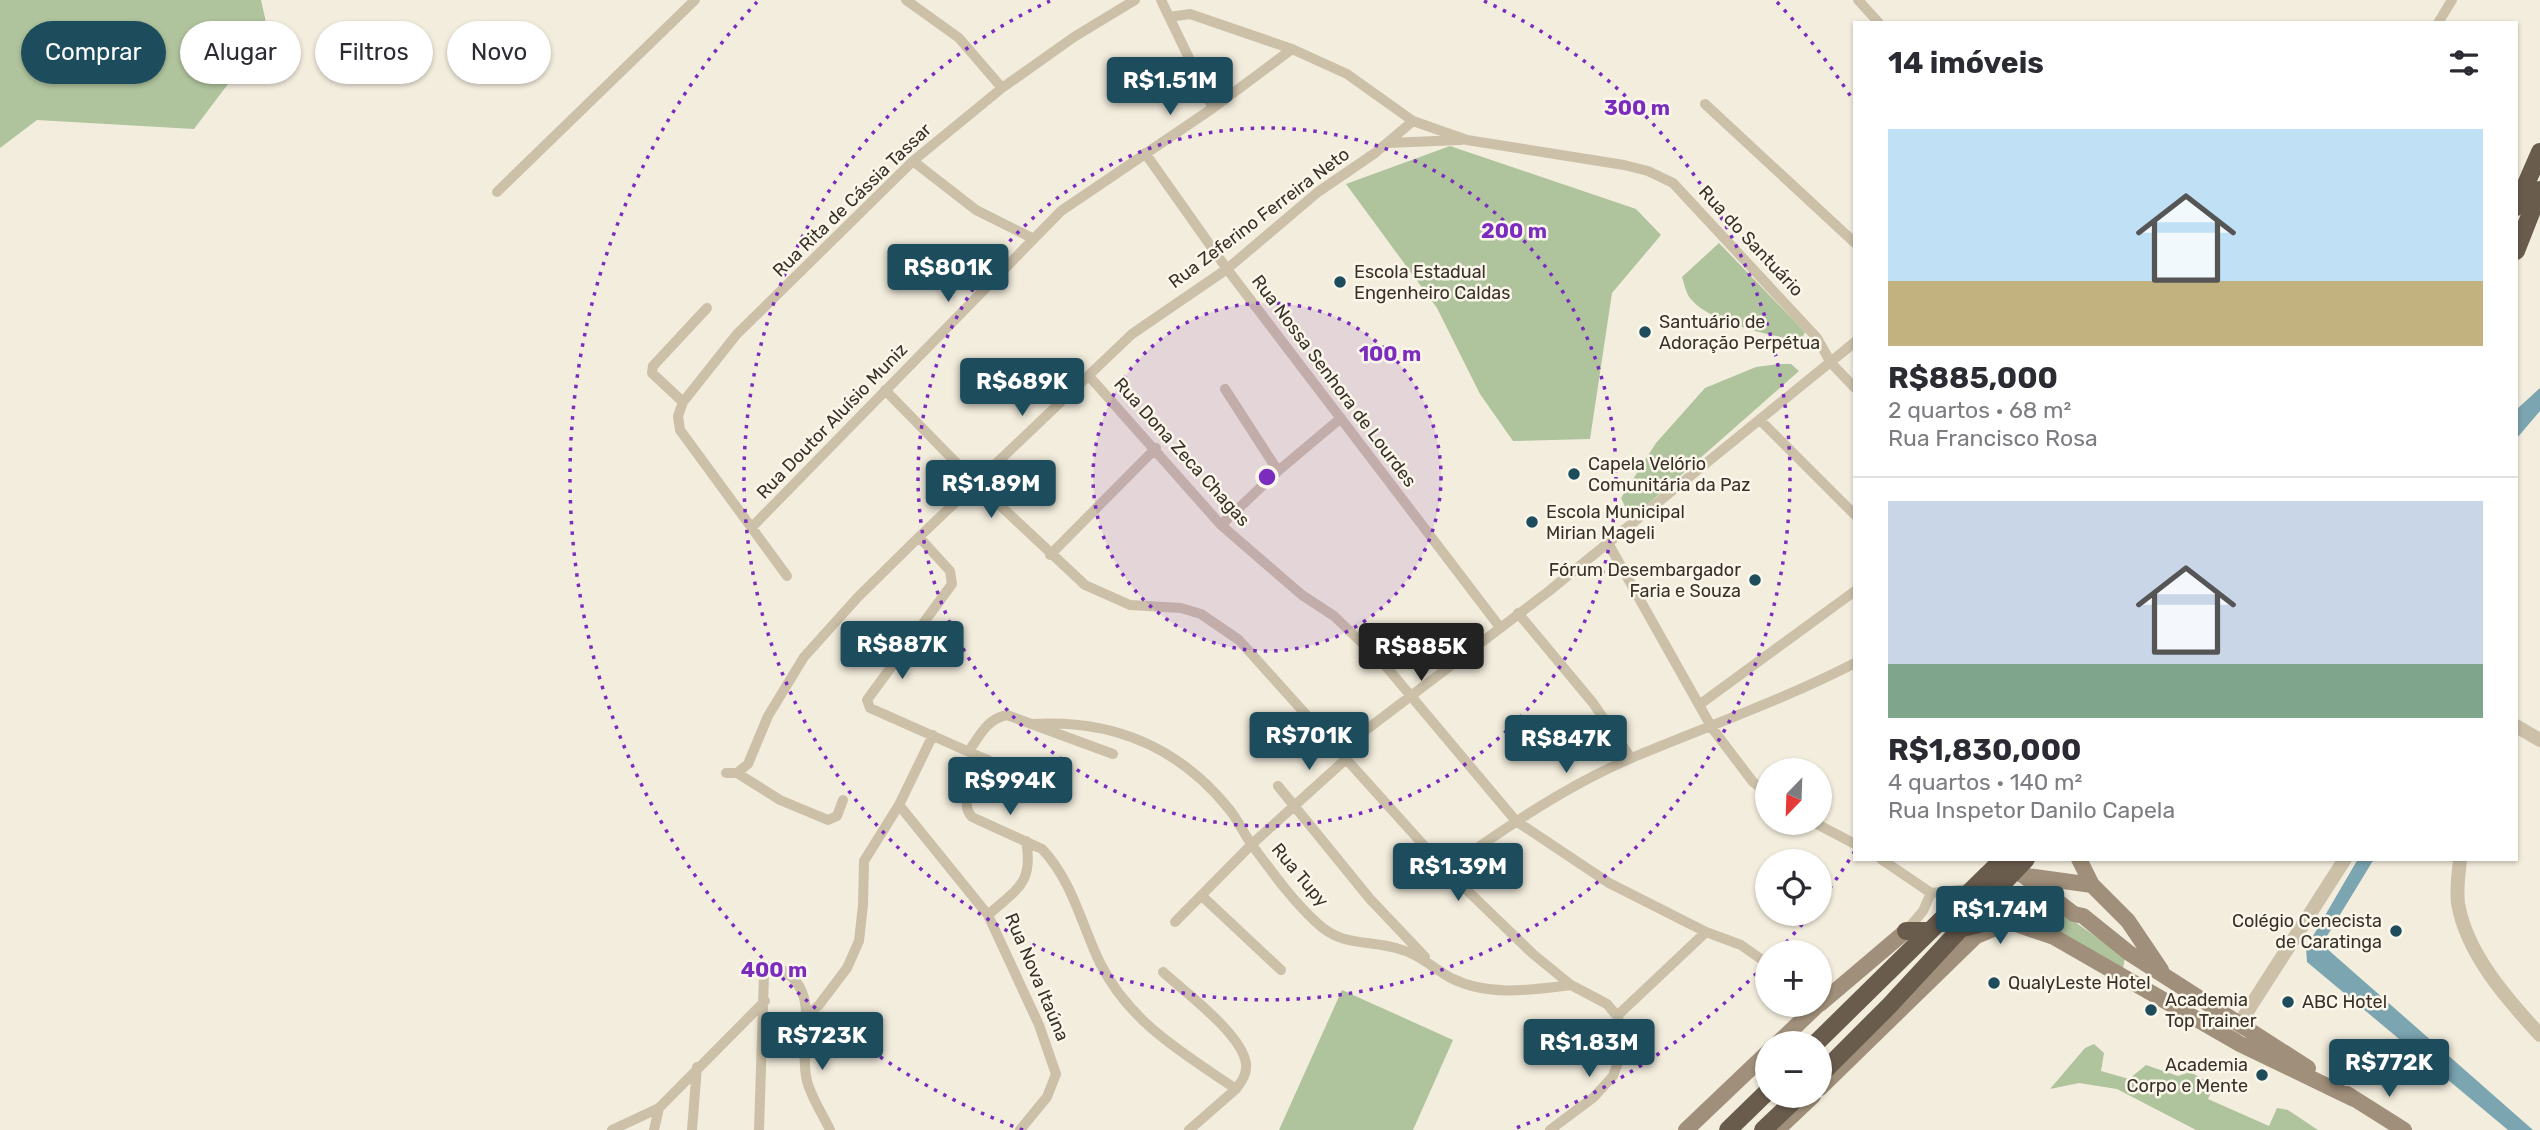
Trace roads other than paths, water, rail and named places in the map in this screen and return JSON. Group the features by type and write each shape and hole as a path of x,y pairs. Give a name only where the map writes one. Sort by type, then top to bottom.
{"highway":[{"path":"2518,202 2540,152"},
{"path":"2518,245 2540,190"},
{"path":"1828,1031 1973,888 1996,872 2025,867"},
{"path":"1832,1062 1889,1006 1958,929 1996,872"},
{"path":"1958,929 1987,922 2010,922"},
{"path":"1906,931 1928,931"},
{"path":"1728,1130 1755,1104"},
{"path":"1763,1130 1786,1108"}],"main road":[{"path":"2080,861 2098,908 2083,916"},
{"path":"2025,867 2088,887 2128,921 2165,975"},
{"path":"2025,867 2074,914 2083,916 2129,953 2404,1130"},
{"path":"2068,907 2066,898 2088,887"},
{"path":"1832,1076 1976,936 2010,922 2054,937 2230,1038 2354,1099"},
{"path":"1832,993 1906,931"},
{"path":"2122,976 2129,953"},
{"path":"1790,1031 1805,1017"},
{"path":"1686,1130 1755,1064"},
{"path":"1777,1130 1800,1108"}],"street":[{"path":"497,192 695,0"},
{"path":"906,0 959,38 1002,88"},
{"name":"Rua Rita de Cássia Tassar","path":"683,402 737,334 913,161 1002,88 1074,37 1135,0"},
{"path":"1161,0 1213,108"},
{"path":"1858,0 1877,21"},
{"path":"2439,21 2452,0"},
{"path":"1169,17 1190,14 1292,49 1347,74 1413,121 1467,140"},
{"name":"Rua Doutor Aluísio Muniz","path":"753,526 1061,211 1213,108 1292,49"},
{"path":"1705,104 1853,241"},
{"name":"Rua Zeferino Ferreira Neto","path":"843,800 837,816 828,820 780,800 732,773 748,764 768,716 804,657 858,597 1132,334 1227,269 1318,192 1413,121"},
{"path":"1387,143 1467,140"},
{"name":"Rua do Santuário","path":"1467,140 1624,165 1673,183 1817,338 1831,363 1853,386"},
{"name":"Rua Nossa Senhora de Lourdes","path":"1145,153 1227,269 1499,626"},
{"path":"913,161 976,210 1032,238"},
{"path":"707,308 653,366 652,373 683,402 678,416 680,430 753,526 787,576"},
{"path":"1175,922 1252,844 1295,807 1341,756 1411,696 1608,543 1853,344"},
{"name":"Rua Dona Zeca Chagas","path":"1089,376 1156,448 1221,525 1302,595 1334,616 1361,640 1516,821 1609,883 1706,932 1741,945 1755,955"},
{"path":"1225,389 1278,471"},
{"path":"885,390 976,484 1050,555 1085,584 1130,605 1181,608 1201,614 1219,625 1256,658 1341,756 1446,870 1572,985 1606,1004 1617,1016 1623,1031 1624,1046 1613,1076 1594,1097 1550,1130"},
{"path":"1221,525 1278,471 1341,418"},
{"path":"1760,420 1853,513"},
{"path":"1050,555 1156,448"},
{"path":"919,537 950,570 952,584 867,700 877,714 933,735 1028,778"},
{"path":"1608,543 1712,728 1755,783"},
{"path":"1699,705 1853,592"},
{"path":"1518,613 1593,703 1631,758"},
{"path":"1446,870 1516,821 1631,758 1712,728 1853,664"},
{"path":"969,751 994,717 1007,715 1112,754"},
{"name":"Rua Tupy","path":"1033,724 1084,723 1110,729 1162,752 1192,772 1229,809 1293,898 1333,936 1346,942 1395,948 1426,959 1450,978 1491,990 1572,985"},
{"path":"2518,727 2540,740"},
{"path":"806,1016 834,987 855,950 863,905 864,861 899,805 933,735"},
{"path":"986,759 965,802 966,812 1042,849 1055,866 1101,964 1121,998 1174,1050 1236,1089"},
{"path":"1278,786 1370,899 1426,959"},
{"path":"899,805 988,915"},
{"path":"1832,832 1853,843"},
{"name":"Rua Nova Itaúna","path":"1020,1130 1047,1097 1056,1074 1039,1025 988,915 1021,886 1029,870 1026,841"},
{"path":"1884,861 1931,893 1954,893 1973,888"},
{"path":"2230,1038 2344,861"},
{"path":"2460,861 2458,902 2469,936 2502,993 2540,1035"},
{"path":"1906,931 1923,911 1931,893"},
{"path":"1202,896 1281,970"},
{"path":"1617,1016 1706,932"},
{"path":"759,1130 764,974 774,966 798,982 806,1016 807,1081 830,1130"},
{"path":"1164,972 1213,1018 1242,1053 1246,1072 1236,1089 1189,1130"},
{"path":"612,1130 659,1108 697,1066 765,1001"},
{"path":"692,1130 697,1066"},
{"path":"653,1130 659,1108"}],"water":[{"path":"2540,388 2540,411 2518,437 2518,408"},
{"path":"2357,861 2373,861 2327,936 2325,947 2533,1130 2508,1130 2307,962 2306,948"}],"place":[{"name":"Escola Estadual Engenheiro Caldas","path":"1340,282"},
{"name":"Santuário de Adoração Perpétua","path":"1645,332"},
{"name":"Capela Velório Comunitária da Paz","path":"1574,474"},
{"name":"Escola Municipal Mirian Mageli","path":"1532,522"},
{"name":"Fórum Desembargador Faria e Souza","path":"1755,580"},
{"name":"Colégio Cenecista de Caratinga","path":"2396,931"},
{"name":"QualyLeste Hotel","path":"1994,983"},
{"name":"ABC Hotel","path":"2288,1002"},
{"name":"Academia Top Trainer","path":"2151,1010"},
{"name":"Academia Corpo e Mente","path":"2262,1075"}]}
